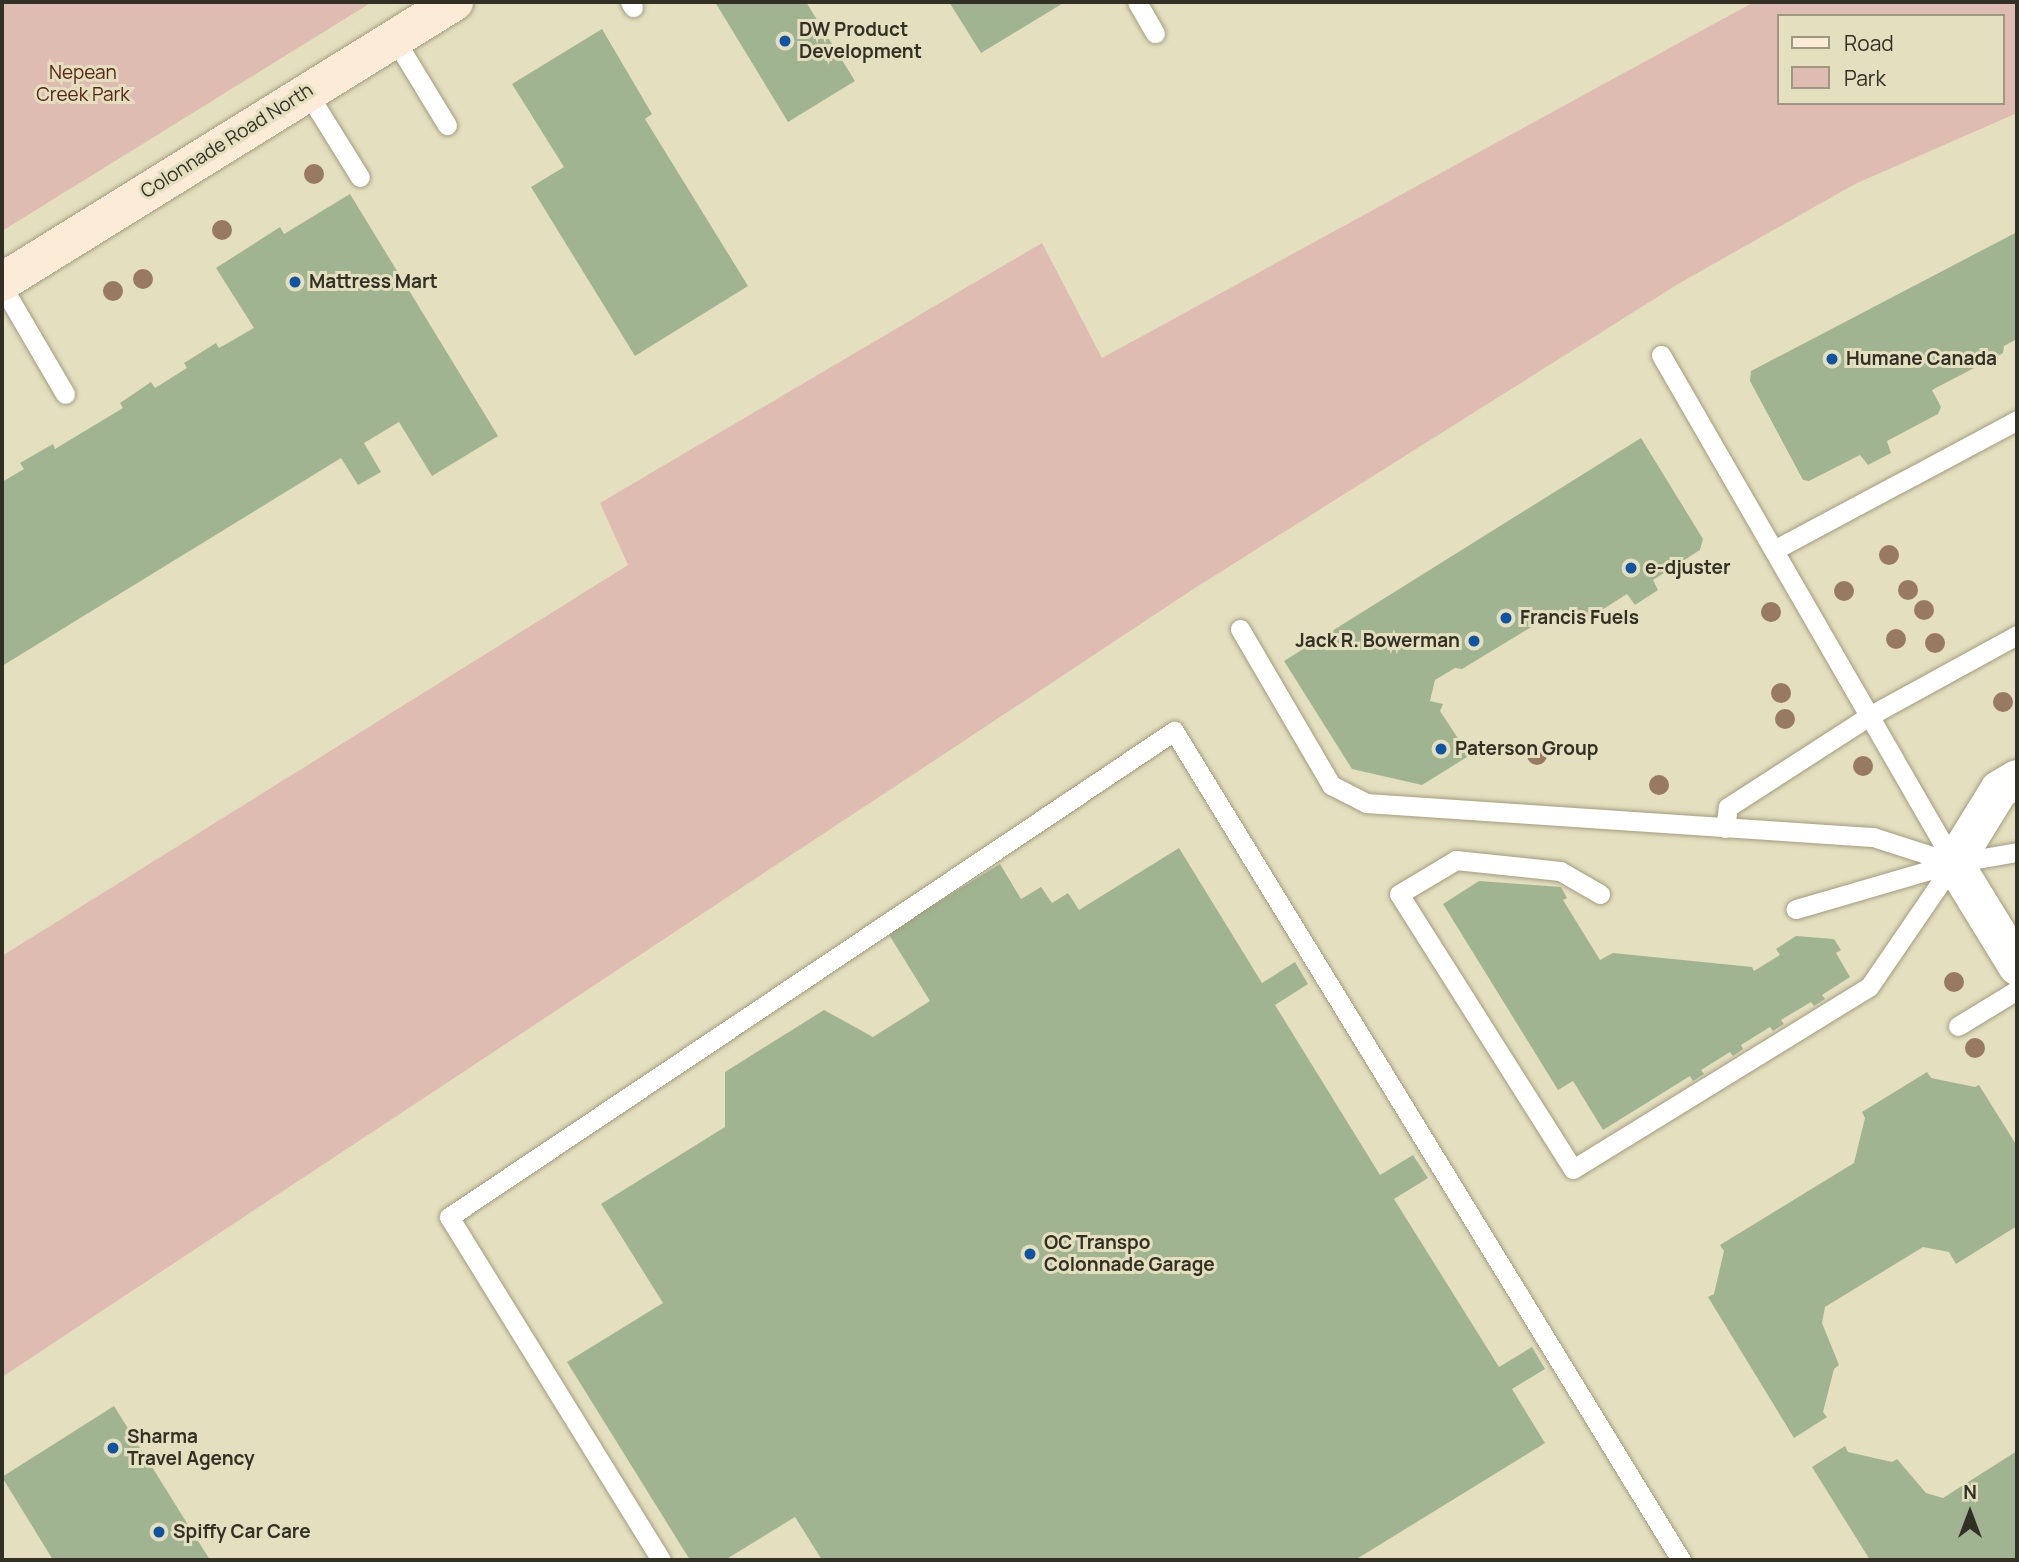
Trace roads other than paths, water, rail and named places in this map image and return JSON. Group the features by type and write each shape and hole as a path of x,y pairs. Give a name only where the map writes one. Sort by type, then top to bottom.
{"street":[{"name":"Colonnade Road North","path":"2,284 454,2"},
{"path":"2017,779 1999,790 1954,863 2017,966"}],"lane":[{"path":"1137,2 1155,33"},
{"path":"394,38 447,125"},
{"path":"307,92 360,177"},
{"path":"2,284 65,394"},
{"path":"1661,355 1954,863"},
{"path":"1774,550 2017,420"},
{"path":"1240,629 1331,785 1366,803 1873,837 1954,863"},
{"path":"1725,828 1728,807 1870,716 2017,635"},
{"path":"661,1560 449,1217 1174,731 1681,1560"},
{"path":"1796,909 1954,863 2017,852"},
{"path":"1600,894 1560,871 1456,860 1399,894 1573,1169 1869,987 1954,863"},
{"path":"1958,1026 2017,990"}],"place":[{"name":"DW Product Development","path":"785,41"},
{"name":"Mattress Mart","path":"295,282"},
{"name":"Humane Canada","path":"1832,359"},
{"name":"e-djuster","path":"1631,568"},
{"name":"Francis Fuels","path":"1506,618"},
{"name":"Jack R. Bowerman","path":"1474,641"},
{"name":"Paterson Group","path":"1441,749"},
{"name":"OC Transpo Colonnade Garage","path":"1030,1254"},
{"name":"Sharma Travel Agency","path":"113,1448"},
{"name":"Spiffy Car Care","path":"159,1532"}],"park label":[{"name":"Nepean Creek Park","path":"83,84"}]}
